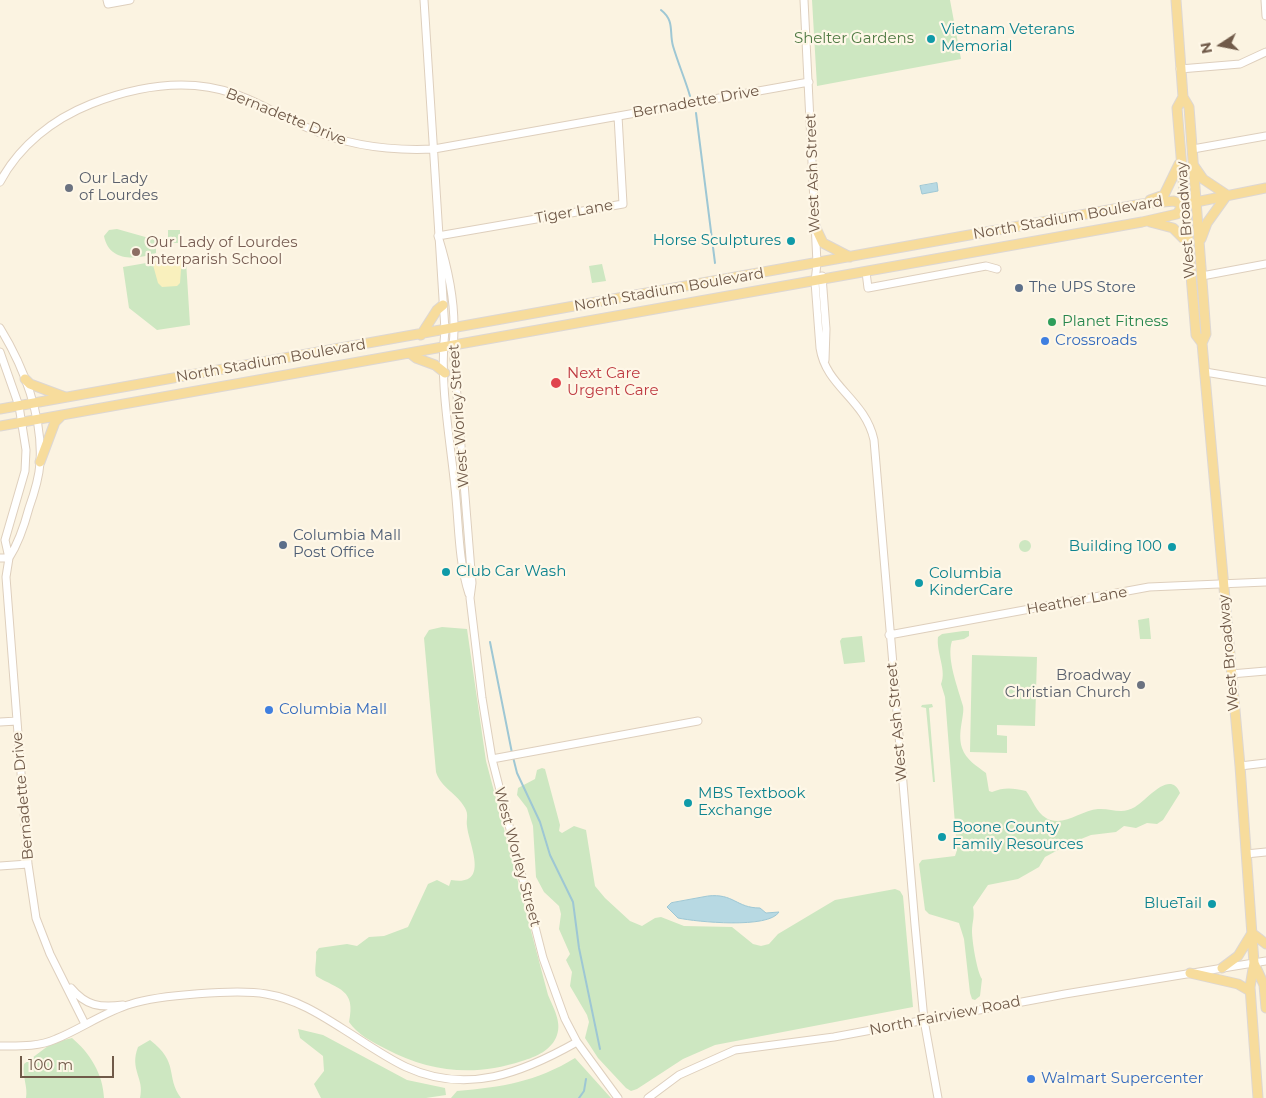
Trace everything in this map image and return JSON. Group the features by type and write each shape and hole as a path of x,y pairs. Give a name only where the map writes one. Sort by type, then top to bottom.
{"main road":[{"name":"West Broadway","path":"1176,0 1183,97 1189,107 1193,149 1206,334 1202,343 1240,766 1254,963 1250,991 1258,1098"},
{"name":"West Broadway","path":"1183,97 1177,108 1183,205 1196,335 1202,343"},
{"path":"1142,204 1164,195 1181,159"},
{"path":"1194,166 1203,179 1227,196"},
{"path":"1183,205 1266,188"},
{"path":"1200,244 1207,223 1227,196"},
{"name":"North Stadium Boulevard","path":"0,409 455,329 1142,204 1174,200 1183,205 1177,214 1142,222 0,426"},
{"path":"1142,222 1155,222 1173,228 1186,242"},
{"path":"815,226 823,243 850,257"},
{"path":"421,335 437,310 443,305"},
{"path":"411,354 416,358 435,365 445,373"},
{"path":"25,379 30,384 65,398"},
{"path":"40,462 55,422 62,415"},
{"path":"1222,968 1238,956 1252,932 1266,944"},
{"name":"West Broadway","path":"1254,963 1264,985 1266,1008"},
{"path":"1190,973 1238,984 1250,991"},
{"path":"1257,1082 1264,1098"}],"street":[{"path":"107,0 108,4 130,0"},
{"name":"West Worley Street","path":"424,0 445,330 443,348 445,373 462,561 470,598 482,698 492,759 544,958 565,1019 577,1042 618,1098"},
{"name":"West Ash Street","path":"804,0 810,82 815,226 819,281 820,348 837,385 860,408 871,429 924,1020 938,1098"},
{"path":"1265,0 1266,16"},
{"path":"1180,69 1240,64 1266,52"},
{"name":"Bernadette Drive","path":"0,182 25,148 59,120 75,110 121,92 160,86 202,86 235,94 308,128 355,144 380,148 434,149 810,82"},
{"name":"Tiger Lane","path":"438,236 623,204 618,116"},
{"path":"1193,149 1266,136"},
{"name":"West Worley Street","path":"438,236 448,265 455,329 453,346 472,583 470,598"},
{"path":"1202,276 1266,264"},
{"path":"866,272 868,288 986,266 997,269"},
{"name":"Bernadette Drive","path":"0,328 17,357 33,403 40,462 36,486 20,541 9,558"},
{"name":"Bernadette Drive","path":"0,352 23,422 25,471 5,540 9,558 6,577 28,864 36,918 50,954 85,1024"},
{"path":"1205,372 1266,382"},
{"path":"0,558 9,558"},
{"name":"Heather Lane","path":"889,635 1149,588 1266,582"},
{"path":"1232,674 1266,671"},
{"path":"0,722 17,721"},
{"path":"492,759 698,721"},
{"path":"1240,766 1266,763"},
{"path":"1246,854 1266,852"},
{"path":"0,866 28,864"},
{"name":"North Fairview Road","path":"648,1098 678,1075 735,1050 834,1037 1266,961"},
{"path":"64,980 87,1004 104,1007 160,998 222,994 266,994 316,1011 406,1066 427,1074 468,1080 524,1069 577,1042"},
{"path":"0,1046 36,1045 56,1040 85,1024 131,1004"}],"green space":[{"name":"Shelter Gardens","path":"812,0 950,0 961,59 817,86"},
{"path":"117,229 156,240 156,253 132,258 117,255 111,251 104,236 109,230"},
{"path":"168,230 180,230 180,243 168,243"},
{"path":"181,257 186,261 190,325 157,330 129,308 123,267"},
{"path":"602,264 606,281 592,283 589,266"},
{"path":"1023,540 1027,540 1031,546 1027,552 1023,552 1019,548 1019,544"},
{"path":"1149,618 1151,639 1140,639 1138,620"},
{"path":"442,627 467,629 486,761 548,995 558,1025 555,1040 543,1052 522,1061 487,1069 452,1070 436,1067 403,1057 375,1044 349,1022 350,1003 344,992 316,976 315,973 316,952 319,948 347,944 357,946 369,937 384,936 408,927 428,884 437,880 449,886 451,880 463,880 471,877 474,871 475,863 467,826 466,810 458,798 438,778 436,772 424,638 429,630"},
{"path":"969,631 969,636 952,641 950,656 963,706 961,742 966,756 986,773 989,791 1017,789 1026,791 1037,809 1052,821 1065,820 1098,809 1126,811 1135,807 1158,788 1165,785 1176,786 1180,793 1163,820 1157,824 1147,823 1136,828 1124,826 1116,832 1091,835 1045,857 1039,867 1018,879 988,885 973,907 973,942 982,979 980,996 975,1000 972,999 970,993 964,939 959,923 929,914 925,910 919,864 922,860 955,856 957,850 945,697 941,684 943,673 938,637 942,634"},
{"path":"862,636 865,662 844,664 840,641 842,638"},
{"path":"972,655 1037,657 1035,726 997,725 997,735 1007,736 1007,753 970,752"},
{"path":"932,704 933,707 929,708 935,782 933,782 926,708 921,707 922,705"},
{"path":"545,769 560,825 559,831 562,833 574,826 586,830 595,886 630,921 642,926 655,918 661,917 684,926 732,927 753,944 761,946 769,944 778,934 835,900 895,889 900,891 903,896 913,1007 715,1045 683,1059 637,1089 631,1091 626,1088 598,1058 585,1038 589,1022 570,986 572,972 566,960 570,954 559,929 561,914 559,906 544,892 536,877 533,826 527,808 517,795 518,788 535,779 537,770"},
{"path":"298,1029 323,1035 407,1080 445,1088 446,1095 426,1098 321,1098 314,1084 324,1071 323,1056 300,1038"},
{"path":"72,1038 90,1057 98,1072 104,1098 26,1098 24,1064 52,1043"},
{"path":"150,1040 159,1048 169,1063 176,1090 181,1098 140,1098 141,1085 135,1062 136,1055 138,1047"},
{"path":"575,1058 611,1098 451,1098 457,1091 489,1088 532,1078"}],"sand":[{"path":"181,257 186,261 181,269 180,283 177,286 162,287 158,283 153,265 156,261"}],"water":[{"path":"937,183 938,191 922,194 920,186"},
{"path":"708,896 730,898 745,906 760,908 766,913 779,912 773,917 762,921 732,923 678,918 667,907 671,903"}],"waterway":[{"path":"661,10 670,23 673,46 690,96"},
{"path":"696,113 715,263"},
{"path":"490,642 512,753"},
{"path":"513,757 517,773 540,822 550,855 573,902 579,948 600,1049"},
{"path":"579,1098 584,1091 586,1079"}],"place":[{"name":"Vietnam Veterans Memorial","path":"931,39"},
{"name":"Our Lady of Lourdes","path":"69,188"},
{"name":"Horse Sculptures","path":"791,241"},
{"name":"Our Lady of Lourdes Interparish School","path":"136,252"},
{"name":"The UPS Store","path":"1019,288"},
{"name":"Planet Fitness","path":"1052,322"},
{"name":"Crossroads","path":"1045,341"},
{"name":"Next Care Urgent Care","path":"556,383"},
{"name":"Columbia Mall Post Office","path":"283,545"},
{"name":"Building 100","path":"1172,547"},
{"name":"Club Car Wash","path":"446,572"},
{"name":"Columbia KinderCare","path":"919,583"},
{"name":"Broadway Christian Church","path":"1141,685"},
{"name":"Columbia Mall","path":"269,710"},
{"name":"MBS Textbook Exchange","path":"688,803"},
{"name":"Boone County Family Resources","path":"942,837"},
{"name":"BlueTail","path":"1212,904"},
{"name":"Walmart Supercenter","path":"1031,1079"}]}
